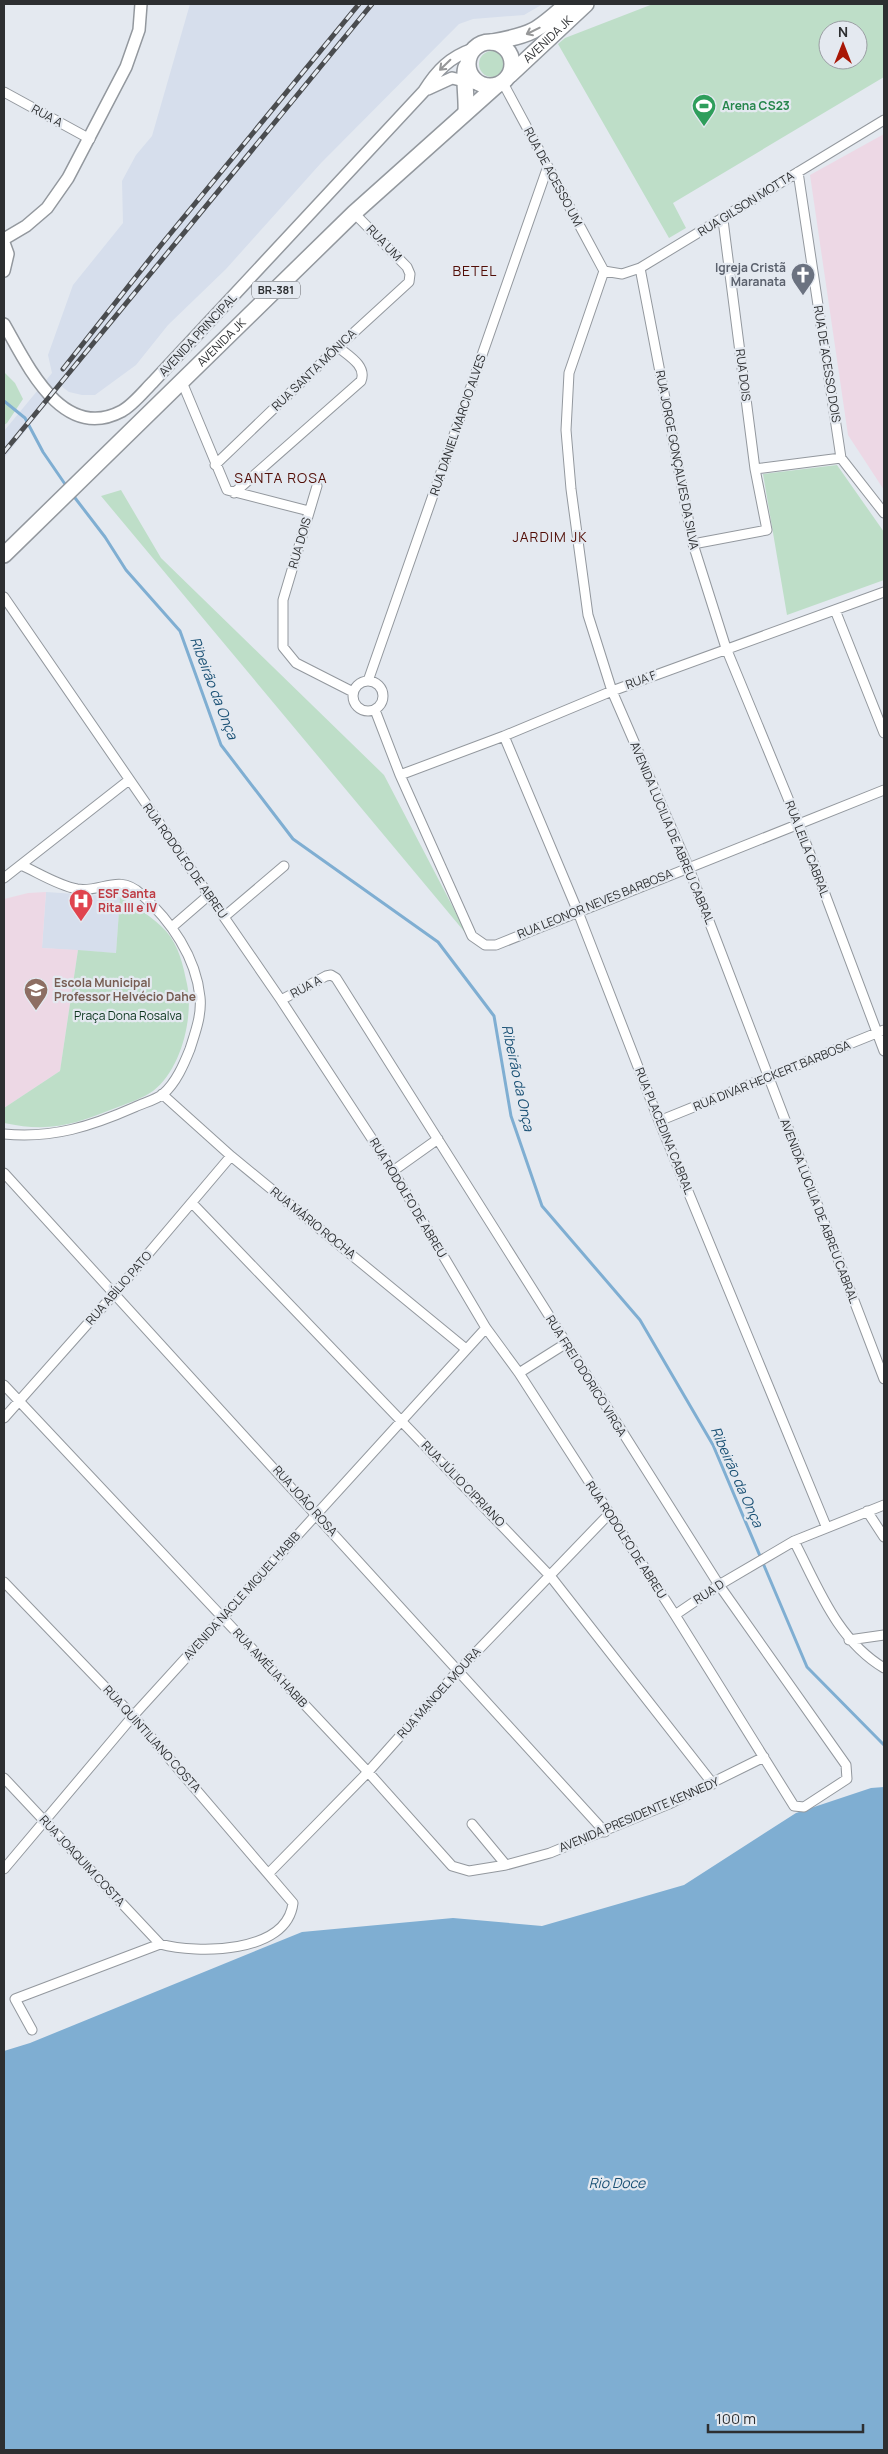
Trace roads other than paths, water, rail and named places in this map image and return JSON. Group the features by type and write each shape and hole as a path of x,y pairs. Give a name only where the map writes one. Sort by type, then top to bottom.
{"main road":[{"name":"AVENIDA JK","path":"492,42 521,37 539,29 567,4"},
{"name":"AVENIDA JK","path":"4,555 354,213 497,82 586,4"},
{"path":"466,112 467,90 464,71 471,55 485,42 492,42 505,47 511,56 512,66 497,82 470,75 471,55"}],"street":[{"path":"4,239 26,226 47,208 68,178 126,68 139,30 141,4"},
{"name":"AVENIDA PRINCIPAL","path":"4,324 32,375 63,409 86,417 101,417 123,411 160,375 424,91 431,79 447,62 460,54 471,55"},
{"name":"AVENIDA PRINCIPAL","path":"424,91 448,78 497,82"},
{"name":"RUA DE ACESSO UM","path":"497,82 548,169 604,271"},
{"name":"RUA A","path":"4,92 90,139"},
{"name":"RUA GILSON MOTTA","path":"604,271 622,274 640,268 723,220 884,120"},
{"name":"RUA DANIEL MARCIO ALVES","path":"368,681 548,169"},
{"name":"RUA DE ACESSO DOIS","path":"798,172 840,458"},
{"name":"RUA UM","path":"354,213 407,267 410,274"},
{"name":"RUA DOIS","path":"692,544 767,530 755,469 723,220"},
{"path":"4,243 8,254 4,271"},
{"name":"RUA JORGE GONÇALVES DA SILVA","path":"640,268 692,544 726,648"},
{"name":"AVENIDA LUCILIA DE ABREU CABRAL","path":"604,271 569,373 566,430 571,489 588,615 612,690 688,866 884,1379"},
{"name":"RUA SANTA MÔNICA","path":"215,465 338,346 409,282 410,274"},
{"path":"234,493 361,381 364,374 362,367 338,346"},
{"path":"182,382 227,490 309,511"},
{"path":"755,469 840,458 884,513"},
{"name":"RUA DOIS","path":"317,486 283,600 283,646 296,663 353,692"},
{"name":"RUA F","path":"400,775 504,736 612,690 884,592"},
{"name":"RUA RODOLFO DE ABREU","path":"4,597 281,1000 393,1171 486,1328 519,1373 675,1615 794,1806 799,1808"},
{"path":"835,610 884,733"},
{"name":"RUA LEILA CABRAL","path":"726,648 799,825 880,1032 884,1052"},
{"path":"368,681 377,684 383,692 382,702 375,710 365,712 356,706 353,692 359,684 368,681"},
{"path":"375,710 400,775"},
{"name":"RUA PLACEDINA CABRAL","path":"504,736 578,912 659,1122 826,1526"},
{"name":"RUA LEONOR NEVES BARBOSA","path":"400,775 472,936 485,946 496,945 688,866 799,825 884,790"},
{"path":"4,878 129,780"},
{"path":"4,1134 61,1134 104,1120 162,1094 182,1068 197,1028 200,998 194,972 183,943 172,927 140,893 123,884 78,889 62,885 21,865"},
{"path":"224,917 284,866"},
{"path":"172,927 209,895"},
{"name":"RUA A","path":"281,1000 331,975"},
{"name":"RUA FREI ODORICO VIRGA","path":"331,975 336,978 718,1585 846,1765 847,1779 804,1807 799,1808"},
{"name":"RUA DIVAR HECKERT BARBOSA","path":"659,1122 880,1032"},
{"name":"RUA MÁRIO ROCHA","path":"162,1094 232,1156 466,1349"},
{"path":"393,1171 438,1139"},
{"name":"RUA ABÍLIO PATO","path":"4,1418 115,1293 232,1156"},
{"name":"RUA JOÃO ROSA","path":"4,1173 605,1832"},
{"name":"RUA JÚLIO CIPRIANO","path":"192,1203 551,1577 713,1784"},
{"name":"AVENIDA NACLE MIGUEL HABIB","path":"4,1868 133,1716 486,1328"},
{"path":"519,1373 565,1344"},
{"name":"RUA AMÉLIA HABIB","path":"4,1386 368,1772 452,1866"},
{"name":"RUA D","path":"675,1615 718,1585 794,1541 826,1526 884,1505"},
{"path":"867,1511 884,1537"},
{"name":"RUA MANOEL MOURA","path":"269,1873 368,1772 458,1671 551,1577 609,1514"},
{"path":"794,1541 838,1625 860,1651 884,1668"},
{"name":"RUA QUINTILIANO COSTA","path":"4,1582 133,1716 293,1902 292,1912 280,1927 260,1940 207,1951 176,1948 160,1944"},
{"path":"849,1640 884,1635"},
{"name":"AVENIDA PRESIDENTE KENNEDY","path":"452,1866 469,1871 506,1865 550,1852 605,1832 713,1784 764,1757"},
{"name":"RUA JOAQUIM COSTA","path":"4,1778 160,1944"},
{"path":"472,1824 506,1865"},
{"path":"32,2030 16,1999 160,1944"}],"water":[{"name":"Rio Doce","path":"884,1787 884,2450 4,2450 4,2051 30,2043 302,1932 453,1918 542,1926 684,1885 796,1813 871,1788"}],"waterway":[{"name":"Ribeirão da Onça","path":"4,401 25,418 43,452 67,487"},
{"name":"Ribeirão da Onça","path":"72,494 105,537 126,570 180,631 221,745 293,839 438,942 494,1016 511,1116 542,1206 640,1320 713,1445 807,1667 884,1745"}],"railway":[{"path":"63,369 161,245 359,4"},
{"path":"4,452 372,4"}],"place":[{"name":"Arena CS23","path":"704,127"},
{"name":"Igreja Cristã Maranata","path":"803,296"},
{"name":"ESF Santa Rita III e IV","path":"81,922"},
{"name":"Escola Municipal Professor Helvécio Dahe","path":"36,1011"}],"district":[{"name":"BETEL","path":"475,271"},
{"name":"SANTA ROSA","path":"281,478"},
{"name":"JARDIM JK","path":"550,537"}],"park label":[{"name":"Praça Dona Rosalva","path":"128,1016"}]}
